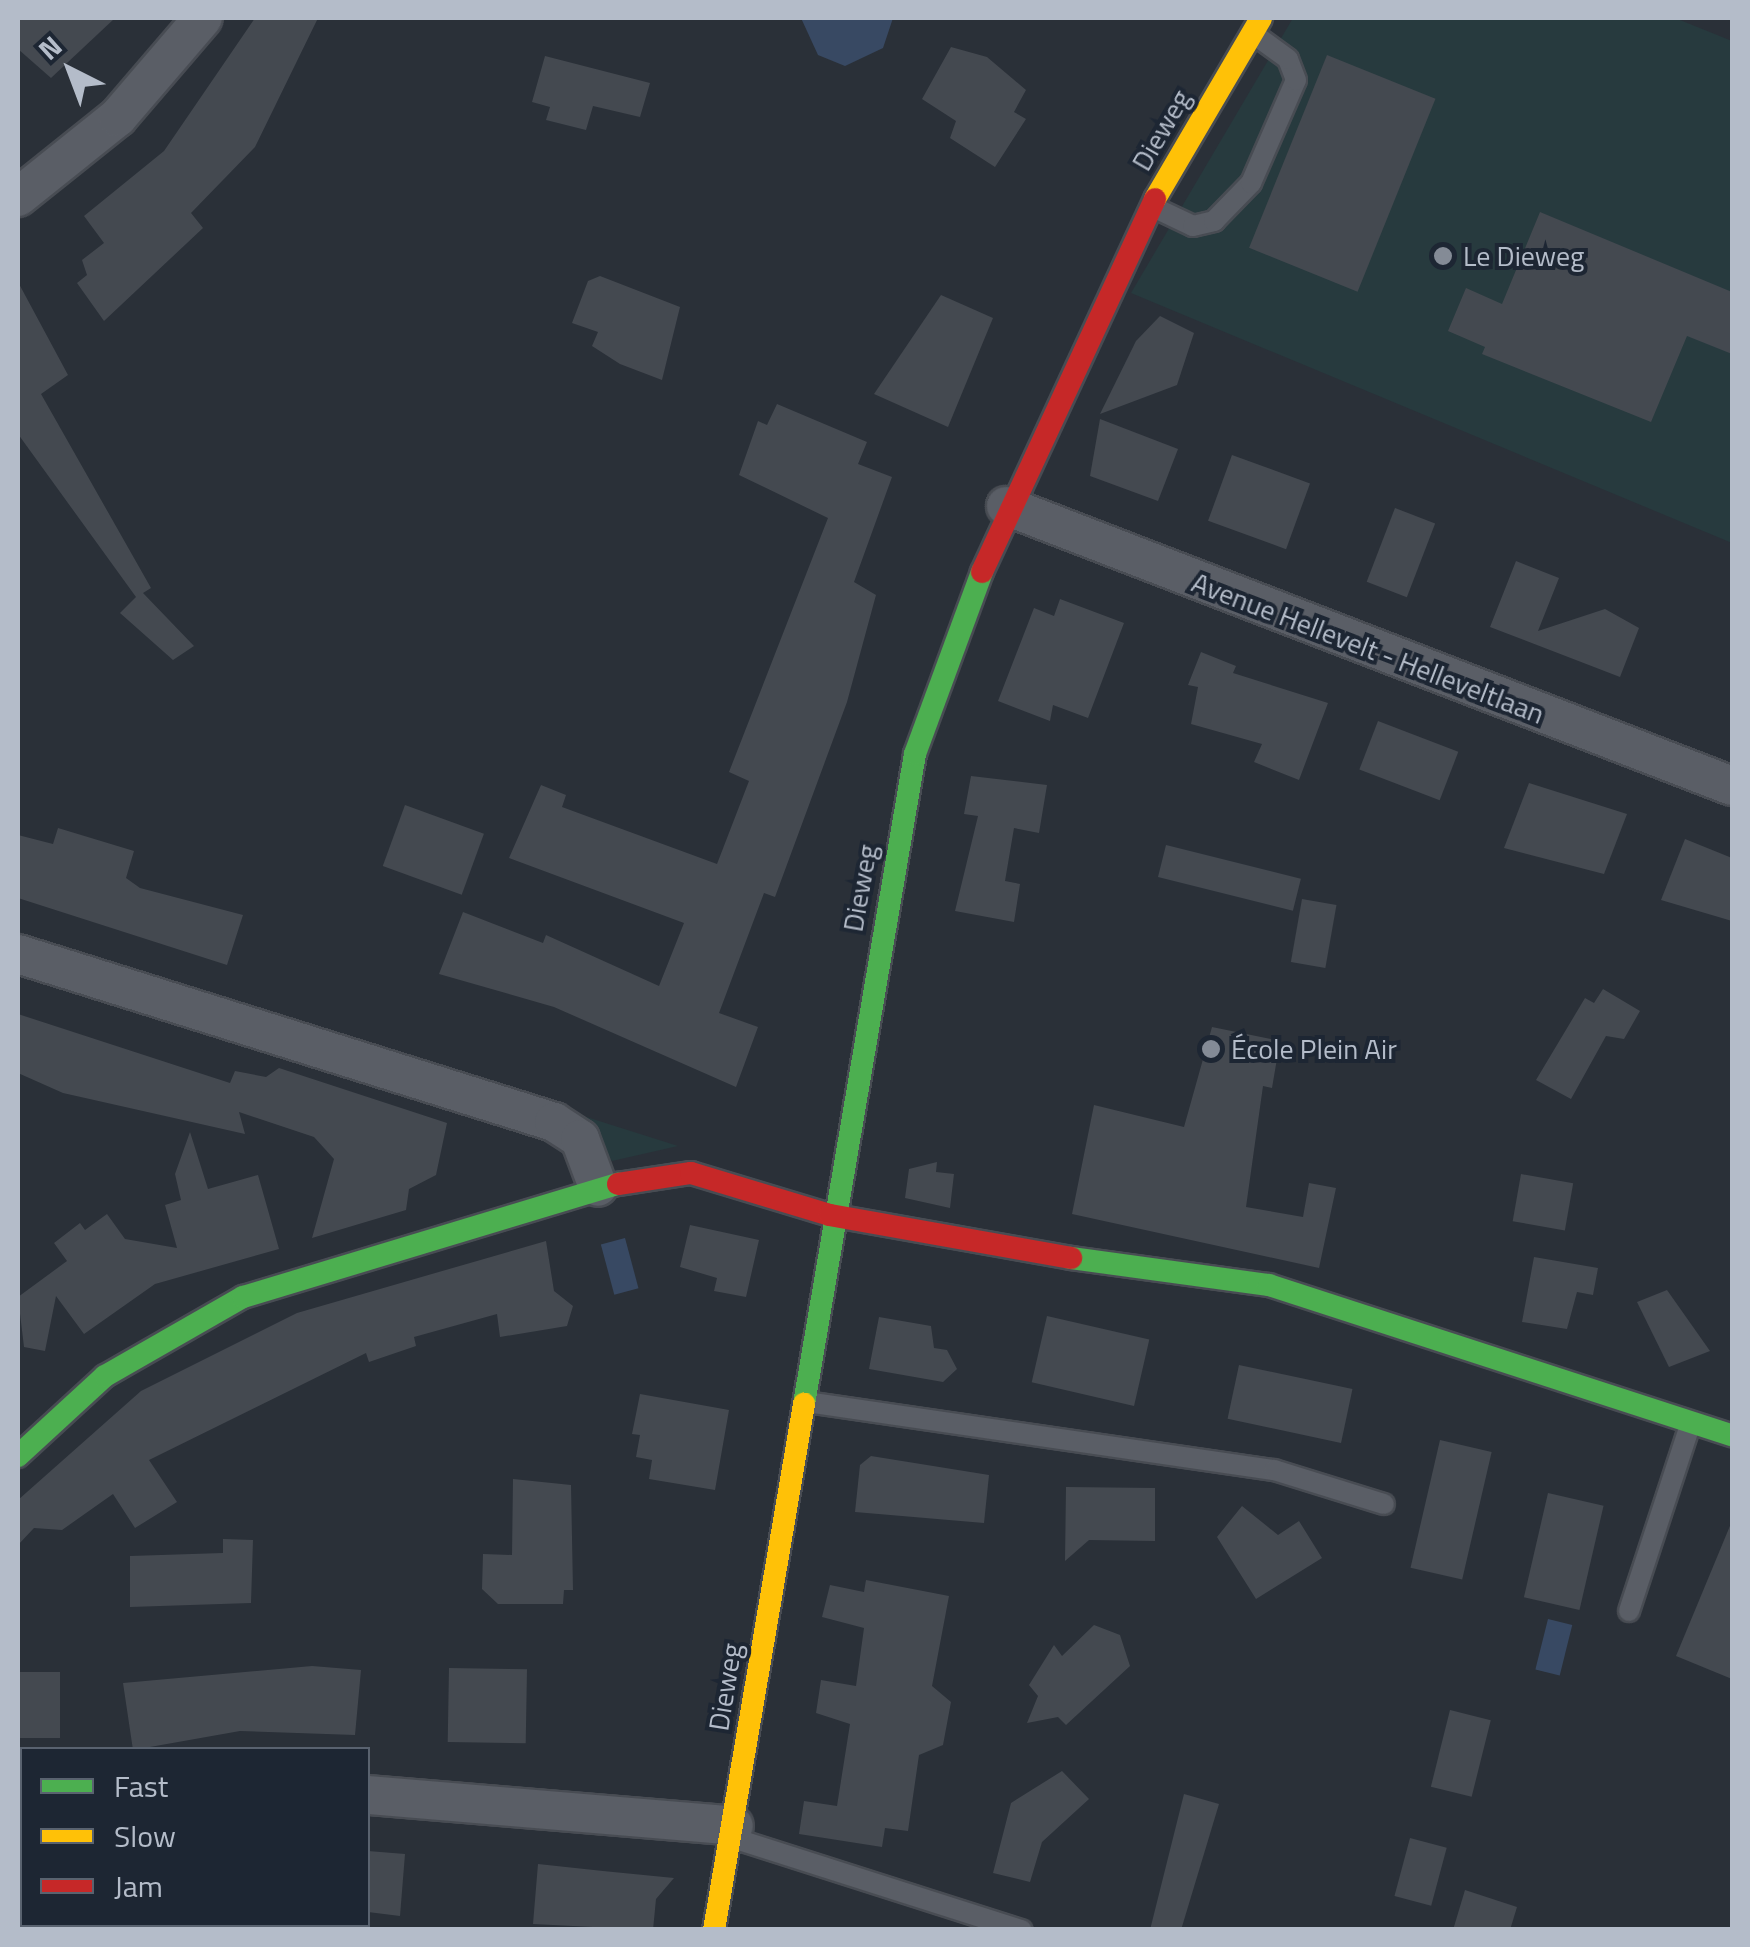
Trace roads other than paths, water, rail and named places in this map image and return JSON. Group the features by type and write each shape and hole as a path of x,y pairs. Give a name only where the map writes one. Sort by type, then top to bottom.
{"street":[{"path":"18,197 118,117 203,18"},
{"name":"Dieweg","path":"714,1930 734,1832 798,1400 915,754 1006,506 1151,206 1257,25"},
{"name":"Avenue Hellevelt - Helleveltlaan","path":"1006,506 1732,786"},
{"path":"18,954 554,1122 580,1138 598,1187"},
{"path":"18,1456 105,1376 244,1297 598,1187 691,1173 830,1215 993,1248 1270,1284 1732,1434"},
{"path":"370,1795 734,1832"}],"lane":[{"path":"1151,206 1204,223 1251,183 1296,80 1288,60 1257,25"},
{"path":"798,1400 1274,1470 1384,1504"},
{"path":"1630,1611 1692,1420"},
{"path":"734,1832 1022,1930"}],"water":[{"path":"801,18 893,18 883,48 845,66 818,55"},
{"path":"625,1238 638,1288 614,1295 601,1244"},
{"path":"1548,1619 1572,1625 1560,1676 1535,1669"}],"place":[{"name":"Le Dieweg","path":"1443,256"},
{"name":"École Plein Air","path":"1211,1049"}]}
